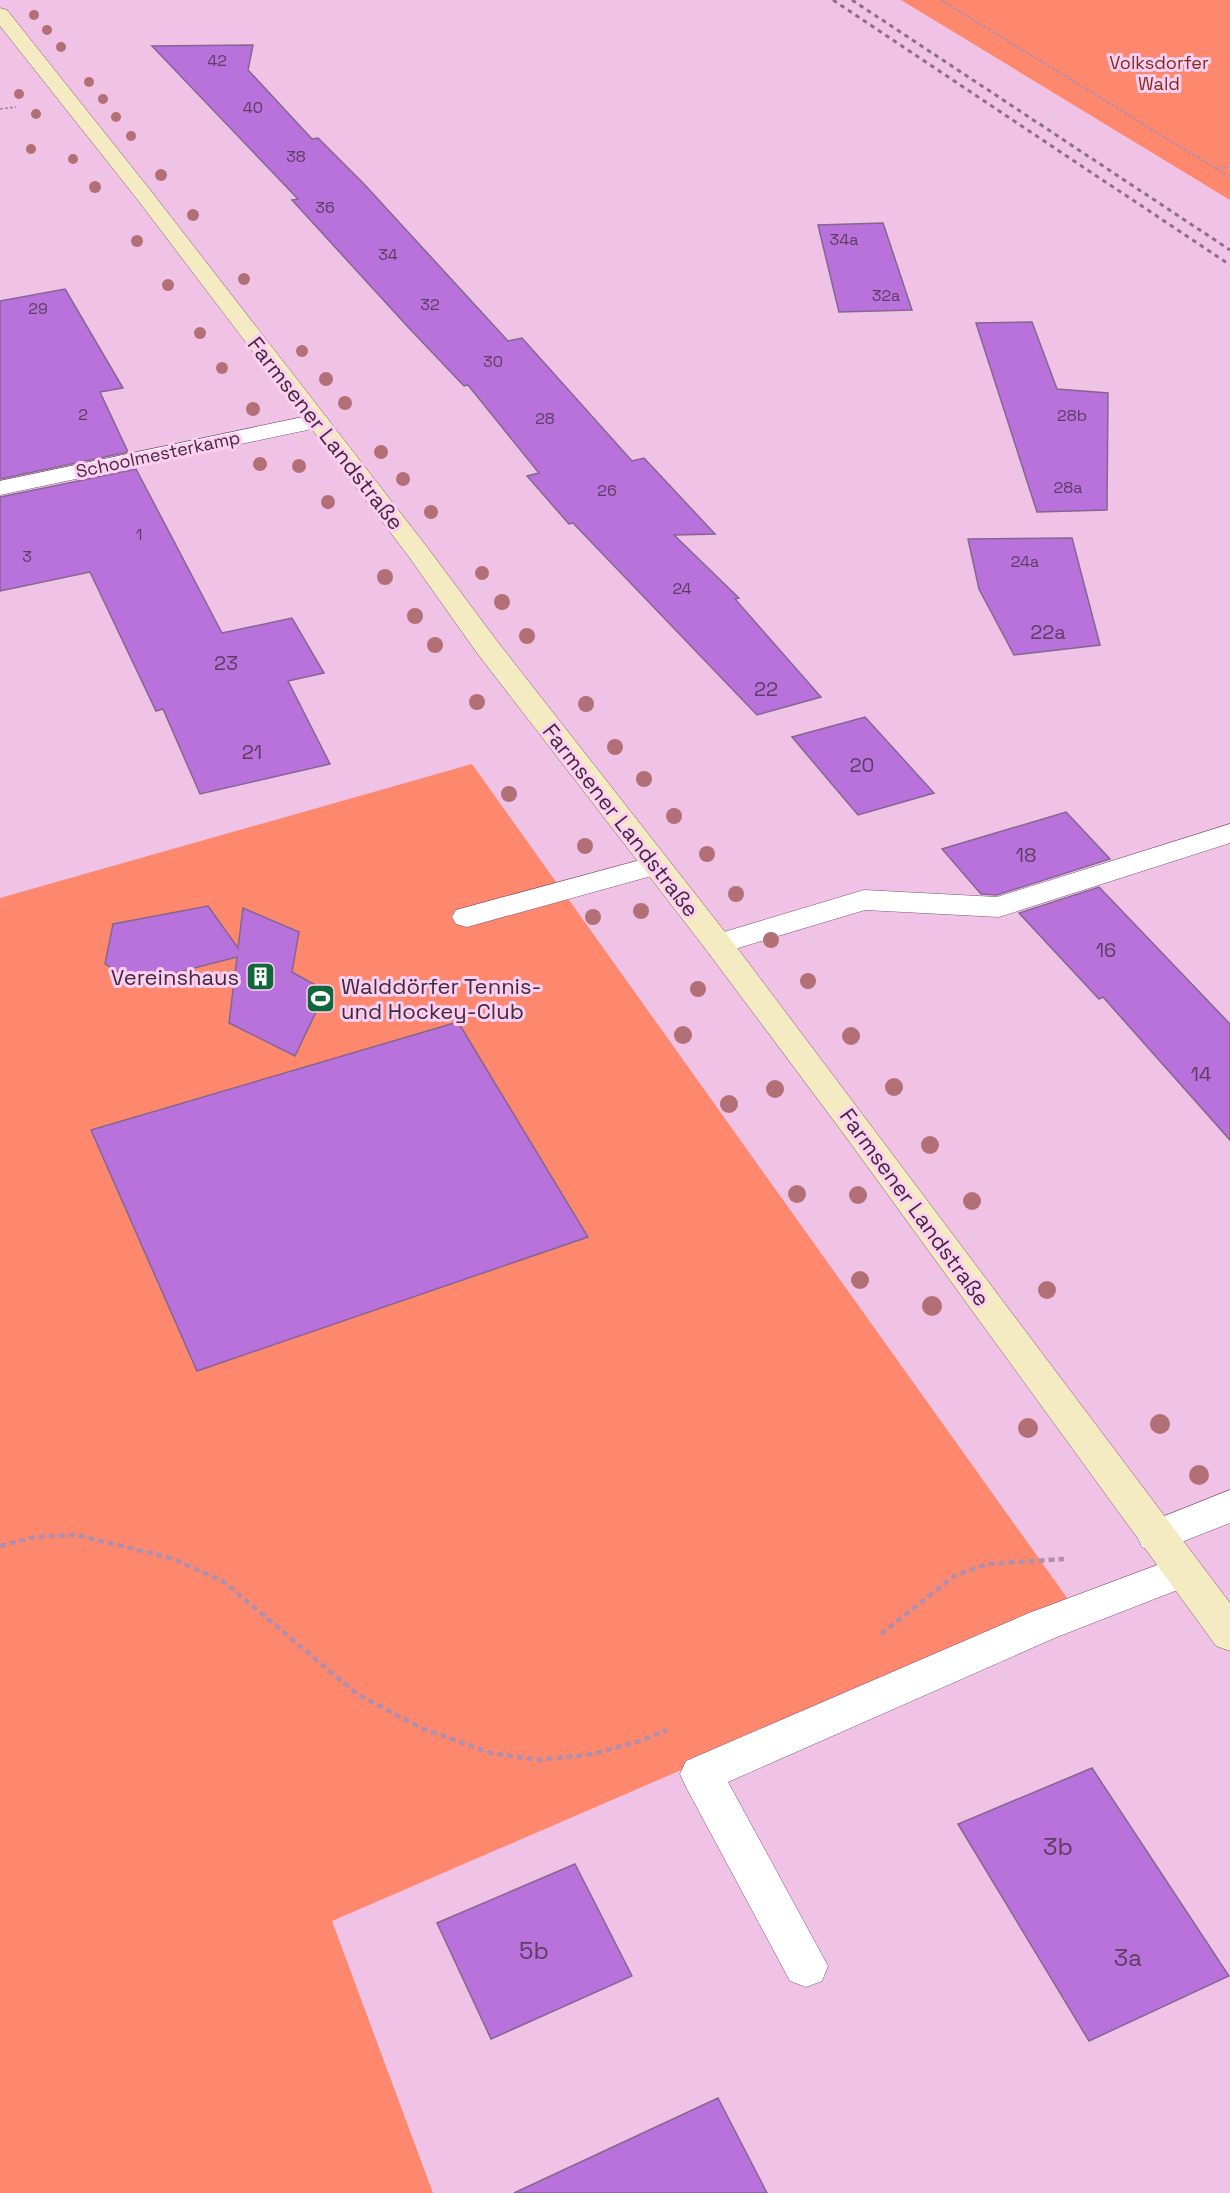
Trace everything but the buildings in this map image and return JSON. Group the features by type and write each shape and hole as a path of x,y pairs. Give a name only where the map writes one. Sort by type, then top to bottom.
{"main road":[{"name":"Farmsener Landstraße","path":"0,14 144,195 654,866 718,944 855,1125 1230,1634"}],"street":[{"name":"Schoolmesterkamp","path":"0,488 317,421"},
{"path":"718,944 864,900 999,907 1230,833"},
{"path":"467,917 654,866"},
{"path":"1156,1536 1230,1506"},
{"path":"806,1966 701,1774 1043,1625 1184,1571"}],"path":[{"path":"941,0 1230,177"},
{"path":"1215,168 1230,167"},
{"path":"0,1546 34,1537 76,1535 130,1546 171,1558 224,1582 357,1694 420,1728 491,1753 540,1760 593,1754 640,1741 672,1728"},
{"path":"877,1636 954,1576 987,1564 1069,1558"}],"green space":[{"name":"Volksdorfer Wald","path":"901,0 1230,0 1230,200"},
{"path":"472,764 1070,1602 332,1921 433,2193 0,2193 0,898"}],"railway":[{"path":"833,0 1230,265"},
{"path":"852,0 1230,250"}],"place":[{"name":"Vereinshaus","path":"260,977"},
{"name":"Walddörfer Tennis- und Hockey-Club","path":"320,999"}]}
